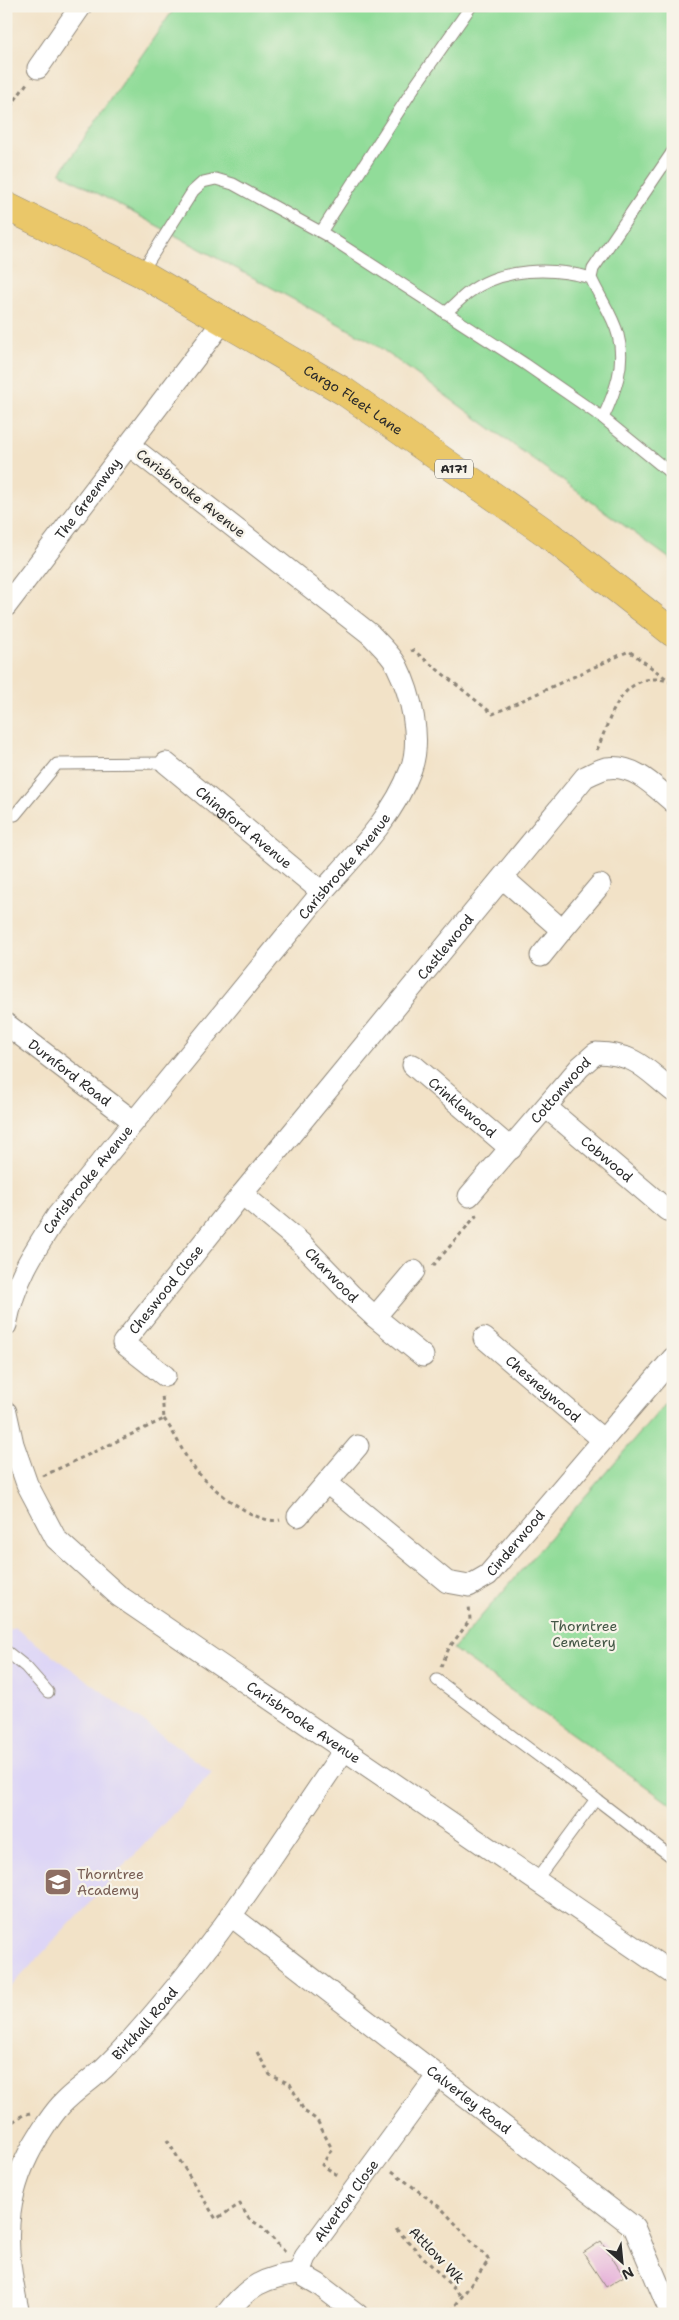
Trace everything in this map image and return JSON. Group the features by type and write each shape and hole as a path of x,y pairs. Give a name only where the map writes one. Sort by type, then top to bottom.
{"main road":[{"name":"Cargo Fleet Lane","path":"6,206 141,273 345,392 549,536 673,633"}],"street":[{"path":"38,68 81,6"},
{"name":"The Greenway","path":"6,606 224,320"},
{"name":"Carisbrooke Avenue","path":"6,1325 24,1268 57,1216 132,1121 322,892 362,847 394,802 412,768 416,729 409,697 396,665 370,634 129,445"},
{"name":"Chingford Avenue","path":"166,764 322,892"},
{"name":"Castlewood","path":"242,1194 585,777 606,768 625,768 646,779 673,802"},
{"path":"503,878 562,930"},
{"path":"541,956 600,885"},
{"name":"Durnford Road","path":"6,1024 132,1121"},
{"name":"Cottonwood","path":"470,1196 580,1067 596,1053 618,1054 633,1059 673,1091"},
{"name":"Crinklewood","path":"414,1066 511,1148"},
{"name":"Cobwood","path":"546,1107 667,1210"},
{"name":"Charwood","path":"242,1194 302,1243 350,1295 423,1356"},
{"name":"Cheswood Close","path":"165,1376 124,1343 242,1194"},
{"path":"375,1317 414,1271"},
{"name":"Chesneywood","path":"484,1338 602,1439"},
{"name":"Cinderwood","path":"447,1582 469,1586 488,1575 673,1358"},
{"name":"Carisbrooke Avenue","path":"6,1412 13,1444 27,1484 56,1539 119,1596 537,1879 673,1974"},
{"path":"298,1516 358,1446"},
{"path":"327,1483 447,1582"},
{"name":"Birkhall Road","path":"19,2314 8,2262 7,2238 13,2196 27,2156 60,2106 104,2067 142,2028 182,1980 230,1915 345,1749"},
{"name":"Calverley Road","path":"230,1915 634,2227 671,2314"},
{"name":"Alverton Close","path":"299,2273 305,2256 438,2075"},
{"path":"226,2314 253,2286 274,2276 299,2273 318,2284 356,2314"}],"lane":[{"path":"321,232 415,86 471,6"},
{"path":"603,418 615,392 620,370 619,335 591,278 593,269 673,151"},
{"path":"141,273 193,191 203,182 216,180 233,184 321,232 525,364 603,418 673,475"},
{"path":"445,314 469,292 498,278 524,272 559,270 591,278"},
{"path":"15,815 57,764 166,764"},
{"path":"6,1651 26,1667 48,1692"},
{"path":"436,1680 673,1858"},
{"path":"537,1879 596,1799"}],"path":[{"path":"6,114 38,68"},
{"path":"396,665 413,650 493,714 628,651 672,683"},
{"path":"585,777 618,702 627,690 646,679 660,679 672,683"},
{"path":"414,1271 428,1271 476,1216 470,1196"},
{"path":"165,1376 162,1396 164,1419 174,1432 194,1468 207,1483 250,1513 275,1521 298,1516"},
{"path":"27,1484 164,1419"},
{"path":"436,1680 449,1648 470,1620 468,1600 447,1582"},
{"path":"257,2052 270,2075 290,2084 304,2111 318,2120 332,2149 322,2165 356,2187"},
{"path":"167,2140 216,2219 240,2204 249,2219 262,2227 281,2246 299,2273"},
{"path":"377,2160 442,2209 489,2260 449,2314"},
{"name":"Attlow Wk","path":"396,2229 462,2296"}],"shaded area":[{"name":"Thorntree Academy","path":"14,1627 212,1772 6,1992 6,1633"}],"green space":[{"path":"176,6 673,6 673,561 372,342 60,173"},
{"name":"Thorntree Cemetery","path":"673,1395 673,1806 453,1649"}],"building":[{"path":"601,2241 624,2276 606,2287 583,2253"}],"place":[{"name":"Thorntree Academy","path":"58,1882"}]}
